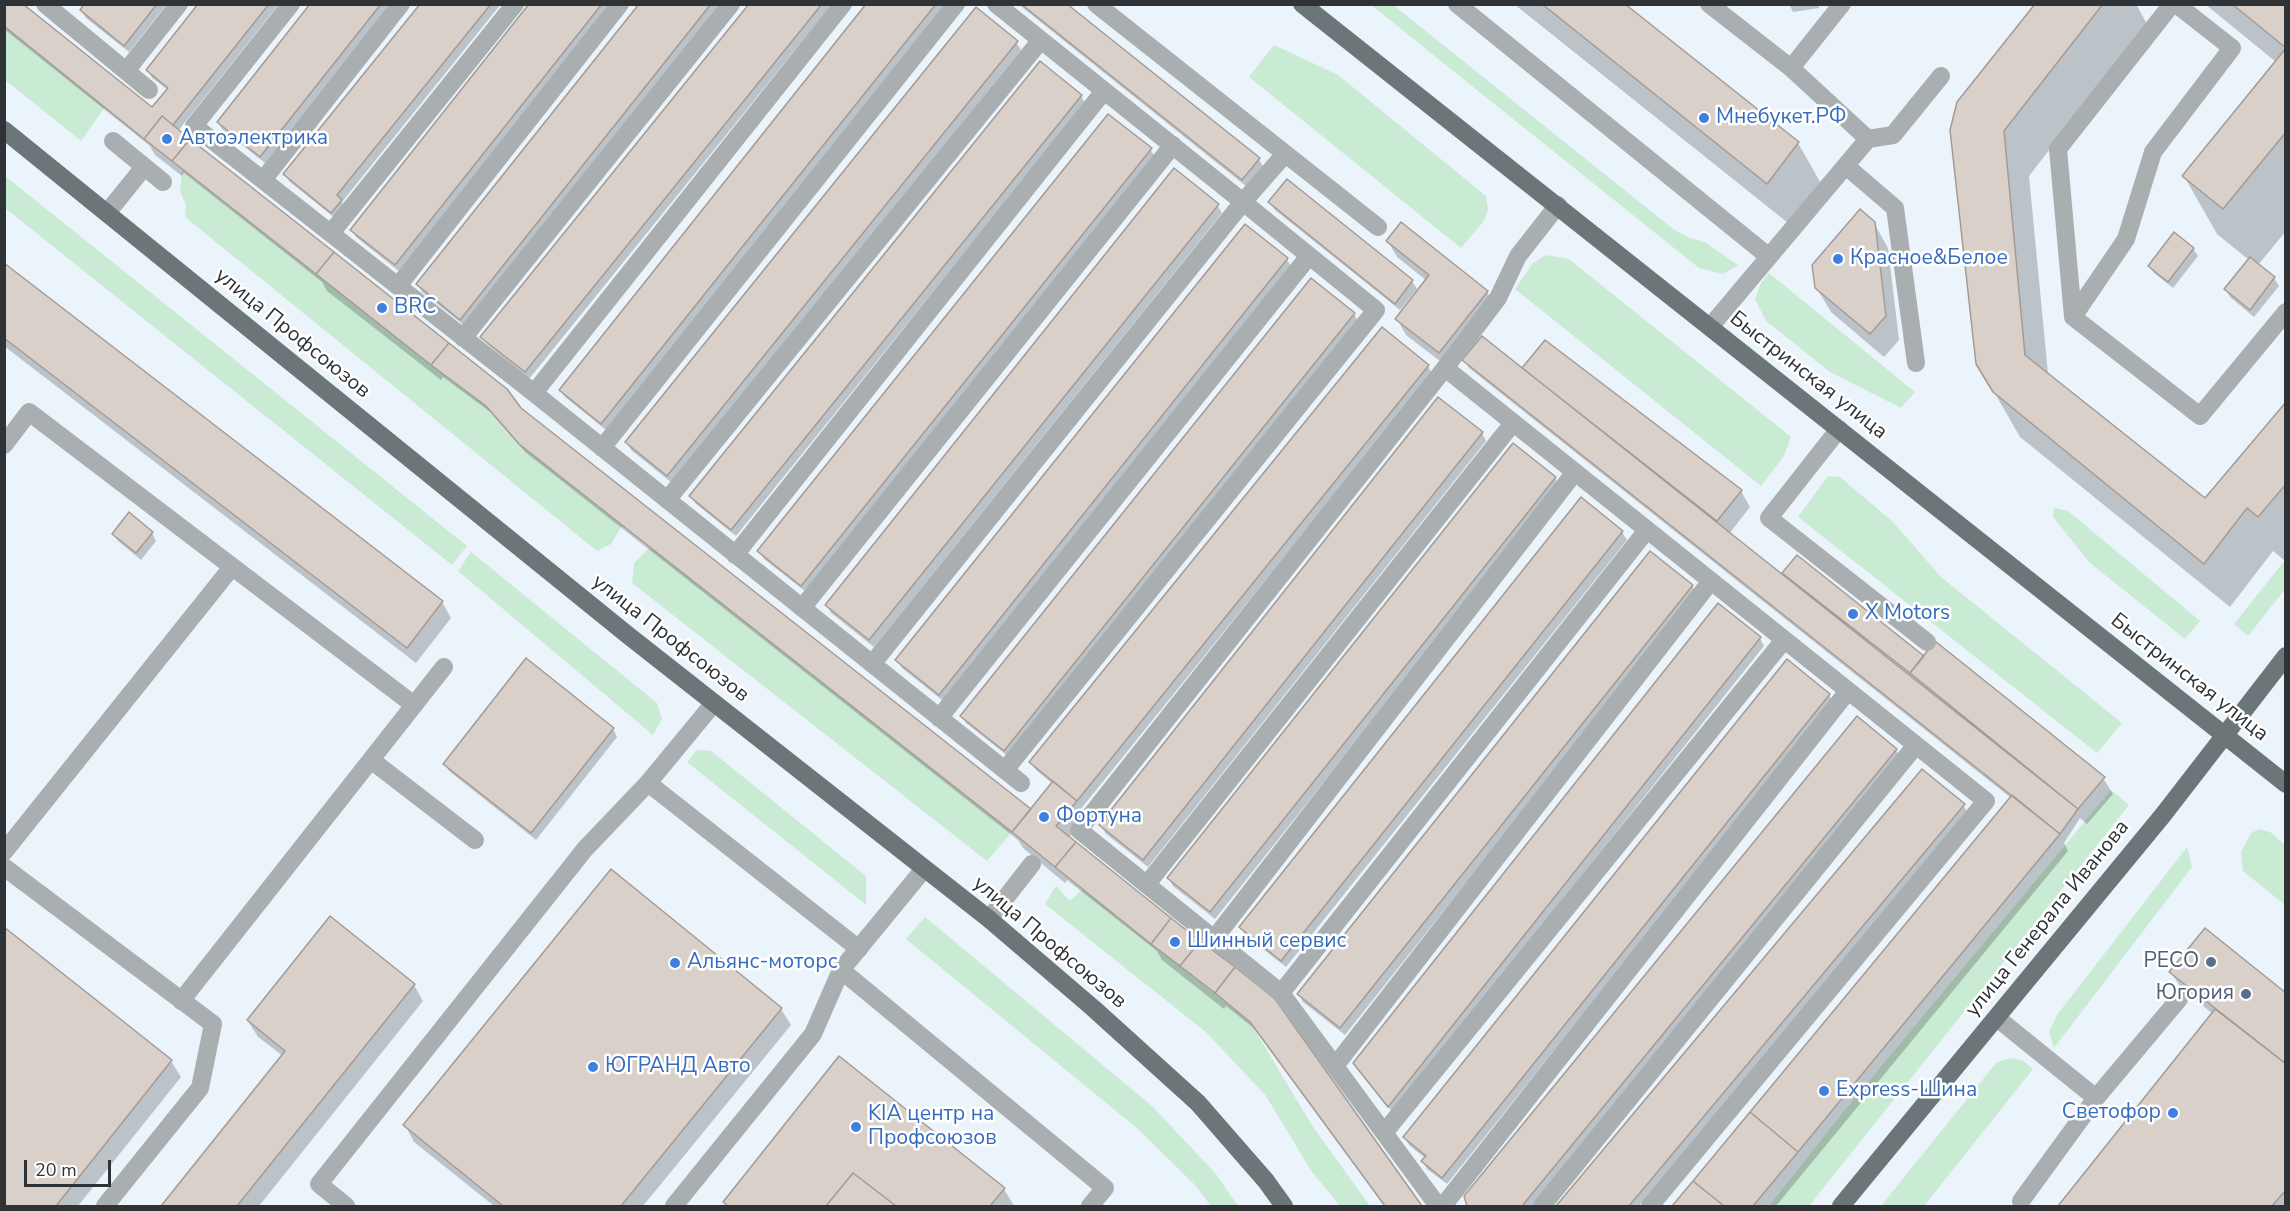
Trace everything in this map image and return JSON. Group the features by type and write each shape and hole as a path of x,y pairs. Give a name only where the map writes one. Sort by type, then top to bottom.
{"main road":[{"name":"Быстринская улица","path":"1302,4 2286,784"},
{"name":"улица Профсоюзов","path":"4,130 714,703 989,919 1094,1008 1198,1103 1266,1181 1284,1206"},
{"name":"улица Генерала Иванова","path":"1841,1206 2155,824 2286,656"}],"lane":[{"path":"126,71 179,4"},
{"path":"291,4 195,126 534,393 1021,783"},
{"path":"263,180 400,4"},
{"path":"331,233 515,4"},
{"path":"398,286 620,4"},
{"path":"464,338 731,4"},
{"path":"534,393 843,4"},
{"path":"602,448 956,4"},
{"path":"996,4 1376,310 1005,770"},
{"path":"1096,4 1378,227"},
{"path":"1457,4 1768,256"},
{"path":"1708,4 1791,68 1868,139"},
{"path":"1791,68 1842,4"},
{"path":"2073,318 2126,239 2153,152 2232,48 2174,4 2058,149 2073,318 2200,416 2286,312"},
{"path":"56,8 149,90"},
{"path":"667,500 1041,40"},
{"path":"1710,327 1868,139 1893,135 1941,76"},
{"path":"735,555 1104,91"},
{"path":"113,141 163,182"},
{"path":"802,608 1173,145"},
{"path":"872,664 1243,202 1285,154"},
{"path":"1846,166 1895,208 1916,363"},
{"path":"107,213 144,167"},
{"path":"1438,1206 1281,993 1079,830 1445,368 1498,298 1518,255 1558,205"},
{"path":"939,718 1309,256"},
{"path":"1445,368 1986,801 1650,1206"},
{"path":"4,445 29,412 414,705"},
{"path":"1146,884 1513,423"},
{"path":"1839,429 1769,518 1927,642"},
{"path":"1214,939 1575,472"},
{"path":"1281,993 1647,530"},
{"path":"4,852 232,567"},
{"path":"1335,1066 1711,581"},
{"path":"1384,1133 1784,640"},
{"path":"181,1001 444,667"},
{"path":"1443,1206 1848,691"},
{"path":"346,1206 319,1184 585,849 648,783 714,703"},
{"path":"1542,1206 1916,745"},
{"path":"371,760 476,840"},
{"path":"648,783 859,949"},
{"path":"989,919 1032,864"},
{"path":"4,867 213,1024 200,1088 105,1206"},
{"path":"674,1206 813,1034 841,970 924,869"},
{"path":"841,970 1105,1188 1090,1206"},
{"path":"2021,1201 2096,1098 2179,999"},
{"path":"1996,1017 2096,1098"}],"green space":[{"path":"1371,5 1393,5 1673,229 1706,243 1738,265 1723,274 1699,268"},
{"path":"4,26 105,107 81,141 5,80"},
{"path":"1274,45 1338,75 1486,196 1488,209 1484,221 1461,248 1249,77"},
{"path":"182,170 486,406 519,444 622,526 611,544 597,551 185,217 186,205 180,191"},
{"path":"5,176 467,546 452,565 5,208"},
{"path":"1546,255 1569,259 1791,437 1784,456 1761,486 1515,289 1533,263"},
{"path":"1769,273 1915,392 1901,408 1830,372 1766,321 1755,299 1761,283"},
{"path":"1828,476 1840,477 1892,521 1941,577 2122,723 2097,753 1798,517"},
{"path":"2054,508 2068,511 2200,621 2185,639 2090,563 2053,517"},
{"path":"650,547 1012,832 987,861 632,583 634,563"},
{"path":"471,552 657,703 662,719 653,735 458,571"},
{"path":"2285,560 2285,589 2248,636 2234,624"},
{"path":"697,750 711,751 866,876 866,905 687,762"},
{"path":"2111,790 2129,805 1809,1206 1769,1206 1840,1116"},
{"path":"2259,829 2270,832 2285,845 2285,905 2243,871 2241,852 2251,833"},
{"path":"2187,847 2192,867 2054,1048 2049,1032 2057,1015"},
{"path":"1056,886 1070,901 1083,889 1250,1022 1313,1127 1370,1206 1340,1206 1312,1172 1266,1096 1207,1033 1045,904"},
{"path":"925,917 1153,1107 1216,1174 1238,1206 1211,1206 1195,1185 1138,1129 906,939"},
{"path":"2010,1058 2022,1060 2033,1069 1924,1206 1881,1206 1996,1063"}],"building":[{"path":"4,4 23,4 152,107 168,88 146,70 198,4 269,4 173,125 162,116 144,139 4,26"},
{"path":"84,4 157,4 124,46 80,10"},
{"path":"310,4 381,4 260,157 217,122"},
{"path":"420,4 491,4 337,195 342,200 331,213 283,174"},
{"path":"529,4 602,4 395,265 350,230"},
{"path":"639,4 711,4 460,320 416,284"},
{"path":"749,4 822,4 525,372 480,337"},
{"path":"866,4 936,4 601,424 559,390"},
{"path":"1021,4 1067,4 1260,158 1242,180"},
{"path":"1542,4 1625,4 1799,142 1767,184"},
{"path":"2035,4 2103,4 2004,131 2025,355 2205,498 2286,402 2286,484 2258,517 2247,508 2204,564 1993,392 1976,364 1950,130 1957,102"},
{"path":"2232,4 2286,4 2286,48"},
{"path":"976,7 1018,41 667,476 625,442"},
{"path":"2286,48 2286,132 2223,209 2182,176"},
{"path":"1040,61 1082,95 731,530 689,496"},
{"path":"1108,114 1152,148 801,586 757,551"},
{"name":"Автоэлектрика","path":"162,116 190,139 172,161 144,139"},
{"path":"190,139 334,252 316,274 172,161"},
{"path":"1174,168 1219,204 869,640 825,605"},
{"path":"1287,179 1413,280 1395,304 1268,202"},
{"path":"1860,209 1875,222 1886,316 1870,334 1815,288 1812,265"},
{"path":"1401,222 1488,291 1439,353 1395,319 1429,275 1386,241"},
{"path":"1245,224 1288,258 939,695 895,660"},
{"path":"2174,232 2194,248 2168,282 2148,266"},
{"name":"BRC","path":"334,252 449,343 431,365 316,274"},
{"path":"2250,257 2275,277 2250,310 2224,289"},
{"path":"4,263 443,601 407,648 4,338"},
{"path":"1311,278 1355,313 1004,751 960,716"},
{"path":"1382,327 1429,365 1077,801 1029,762"},
{"path":"1482,336 2078,809 2060,834 1462,360"},
{"path":"1545,340 1742,490 1717,521 1522,368"},
{"path":"449,343 507,389 521,408 1031,809 1012,832 519,444 486,406 431,365"},
{"path":"1438,397 1483,432 1143,860 1099,825"},
{"path":"1513,443 1556,477 1210,912 1167,878"},
{"path":"1581,497 1623,531 1281,961 1239,927"},
{"path":"129,512 153,532 136,553 112,534"},
{"path":"1650,551 1693,585 1340,1028 1297,994"},
{"name":"X Motors","path":"1797,555 1924,656 1910,673 1782,573"},
{"path":"1718,603 1761,637 1388,1107 1353,1063"},
{"path":"1935,641 2105,777 2078,809 1910,673"},
{"path":"526,658 614,728 531,833 443,764"},
{"path":"1787,659 1830,694 1442,1178 1421,1161 1426,1156 1403,1137"},
{"path":"1857,716 1897,749 1522,1206 1467,1206 1464,1196"},
{"path":"1922,769 1965,804 1629,1206 1556,1206"},
{"name":"Фортуна","path":"1053,781 1077,801 1056,826 1076,842 1055,867 1012,832"},
{"path":"2012,795 2060,834 1798,1152 1750,1112"},
{"path":"1076,842 1171,918 1151,944 1055,867"},
{"name":"ЮГРАНД Авто","path":"611,869 782,1008 621,1206 503,1206 403,1125"},
{"path":"330,916 415,984 237,1206 161,1206 285,1051 247,1020"},
{"name":"Шинный сервис","path":"1171,918 1200,941 1180,966 1151,944"},
{"path":"4,927 172,1060 56,1206 4,1206"},
{"path":"2205,928 2286,993 2285,1063 2169,972"},
{"path":"1200,941 1235,967 1215,993 1180,966"},
{"path":"1235,967 1275,999 1422,1206 1385,1206 1250,1022 1215,993"},
{"path":"2215,1009 2286,1064 2286,1190 2272,1206 2058,1206"},
{"name":"KIA центр на Профсоюзов","path":"839,1056 1005,1188 990,1206 896,1206 853,1173 826,1206 728,1206 723,1202"},
{"path":"1750,1112 1798,1152 1753,1206 1724,1206 1693,1181"},
{"path":"853,1173 896,1206 826,1206"},
{"path":"1693,1181 1724,1206 1672,1206"}],"place":[{"name":"Мнебукет.РФ","path":"1704,118"},
{"name":"Автоэлектрика","path":"167,139"},
{"name":"Красное&Белое","path":"1838,259"},
{"name":"BRC","path":"382,308"},
{"name":"X Motors","path":"1853,614"},
{"name":"Фортуна","path":"1044,817"},
{"name":"Шинный сервис","path":"1175,942"},
{"name":"РЕСО","path":"2211,962"},
{"name":"Альянс-моторс","path":"675,963"},
{"name":"Югория","path":"2246,994"},
{"name":"ЮГРАНД Авто","path":"593,1067"},
{"name":"Express-Шина","path":"1824,1091"},
{"name":"Светофор","path":"2173,1113"},
{"name":"KIA центр на Профсоюзов","path":"856,1127"}]}
